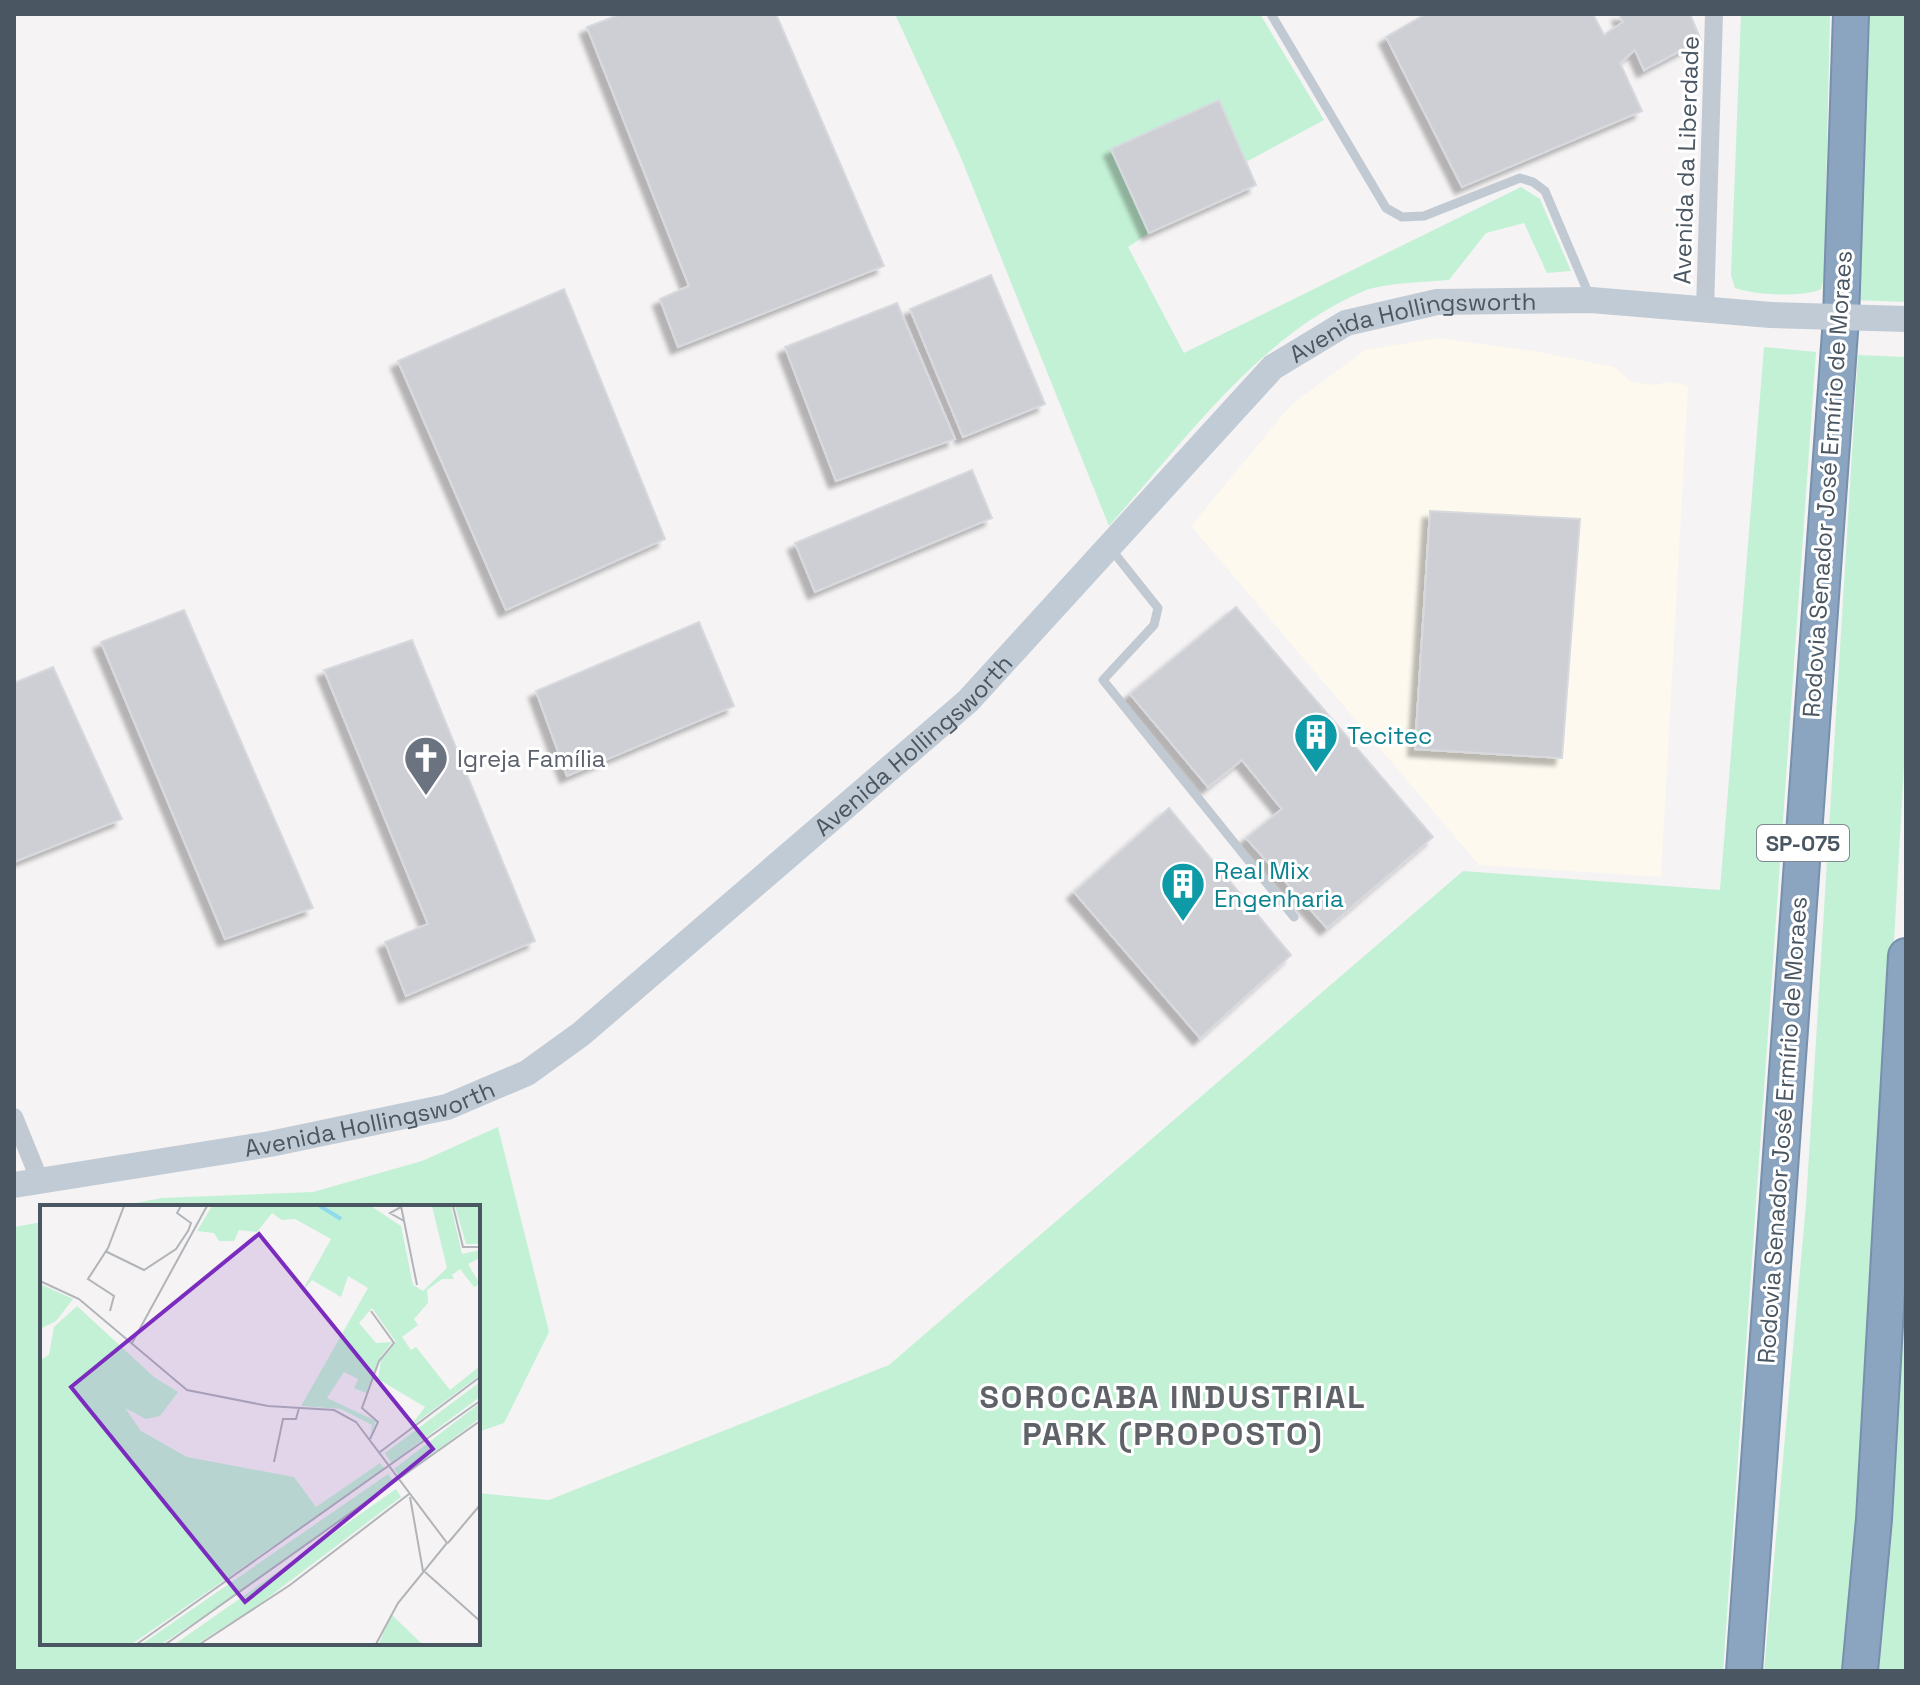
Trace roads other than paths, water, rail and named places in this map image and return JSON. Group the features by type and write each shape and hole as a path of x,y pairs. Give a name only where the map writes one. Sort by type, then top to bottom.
{"highway":[{"name":"Rodovia Senador José Ermírio de Moraes","path":"1744,1671 1840,334 1851,14"},
{"path":"1860,1671 1874,1519 1906,956"}],"main road":[{"name":"Avenida Hollingsworth","path":"27,1183 270,1144 447,1107 527,1073 581,1034 968,701 1273,367 1346,323 1437,302 1591,300 1771,315 1906,319"}],"street":[{"name":"Avenida da Liberdade","path":"1705,309 1714,14"},
{"path":"14,1117 27,1183"}],"lane":[{"path":"1271,14 1386,208 1402,217 1424,216 1520,178 1533,182 1545,191 1591,300"},
{"path":"1109,546 1158,608 1154,625 1103,680 1294,917"}],"place":[{"name":"Tecitec","path":"1316,774"},
{"name":"Igreja Família","path":"426,797"},
{"name":"Real Mix Engenharia","path":"1183,923"}],"district":[{"name":"SOROCABA INDUSTRIAL PARK (PROPOSTO)","path":"1173,1416"}]}
